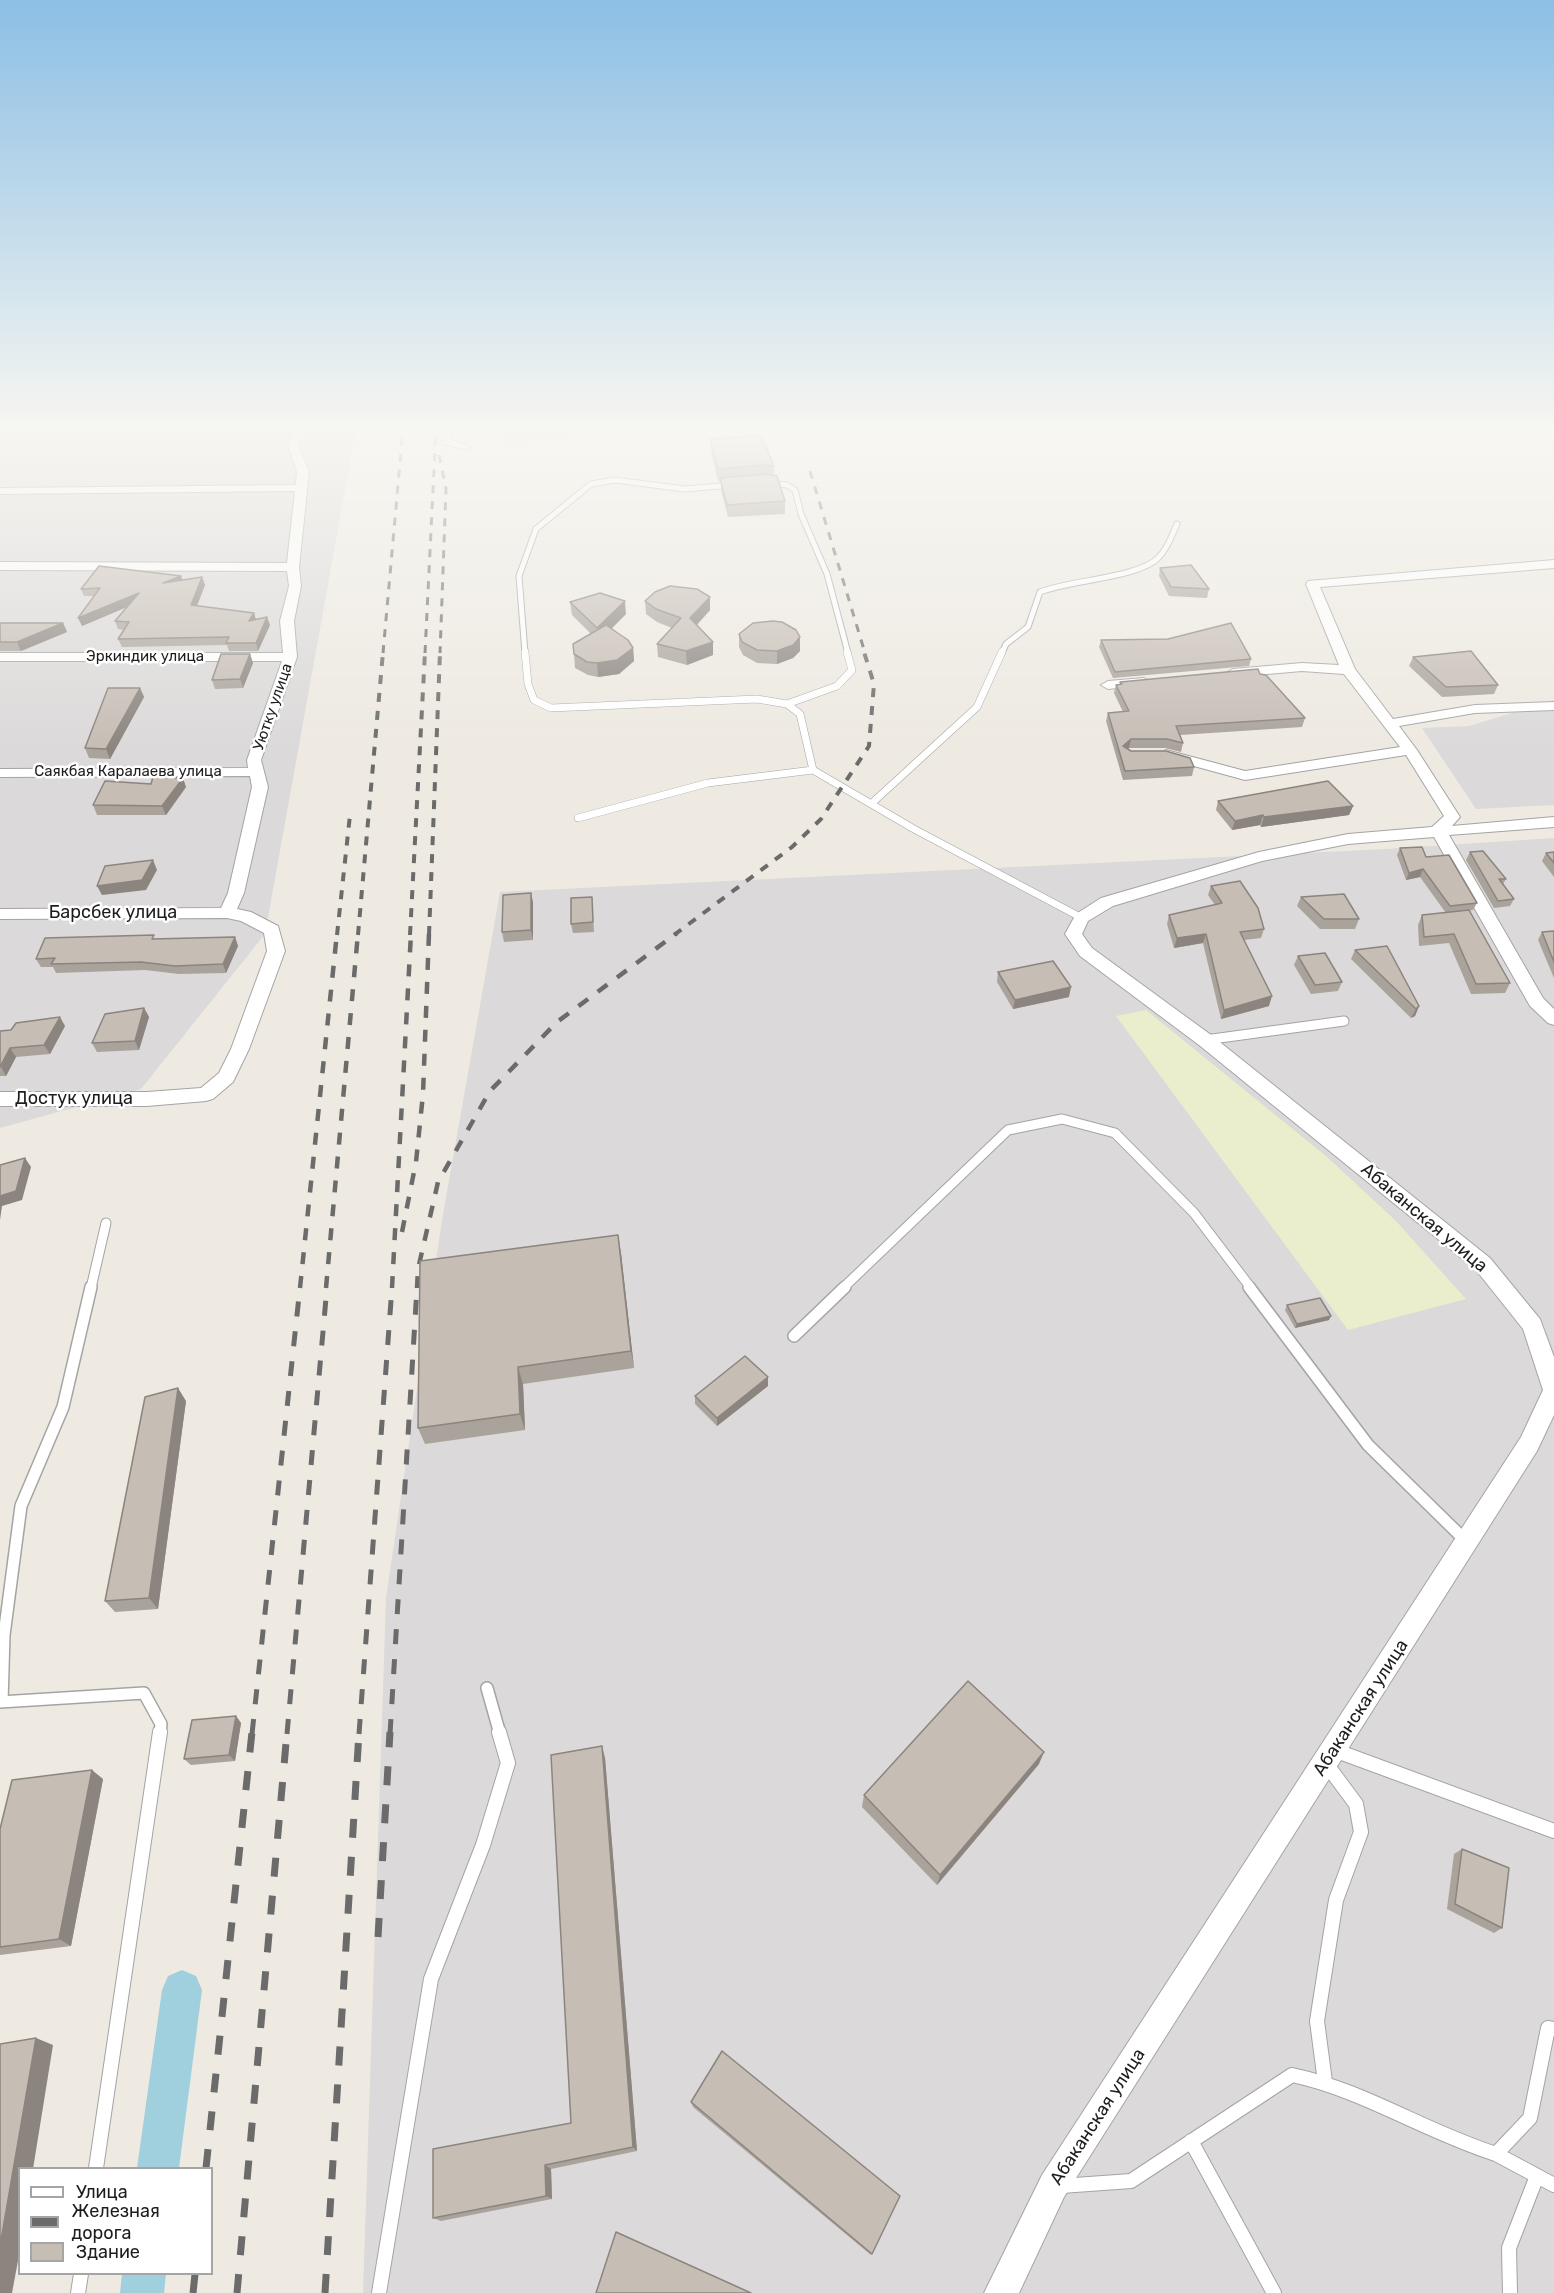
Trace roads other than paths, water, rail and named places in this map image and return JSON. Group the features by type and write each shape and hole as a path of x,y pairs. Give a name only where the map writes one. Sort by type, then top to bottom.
{"street":[{"name":"Уютку улица","path":"227,913 236,892 260,787 254,760 290,657 288,621 295,586 293,567 296,536"},
{"path":"1438,830 1452,817 1410,750 1348,670 1312,584 1554,564"},
{"path":"0,566 293,567"},
{"name":"Эркиндик улица","path":"0,657 290,657"},
{"path":"1222,674 1302,667 1348,670"},
{"path":"1108,685 1154,681"},
{"path":"1389,724 1475,709 1554,706"},
{"path":"1154,754 1165,754 1245,776 1410,750"},
{"name":"Саякбая Каралаева улица","path":"0,773 257,772"},
{"path":"1082,918 1107,902 1258,857 1348,839 1554,822"},
{"path":"1438,830 1536,1002 1554,1019"},
{"name":"Барсбек улица","path":"0,914 227,913 245,916 272,930 276,951 240,1049 226,1077 206,1094 147,1099"},
{"name":"Абаканская улица","path":"1001,2293 1053,2186 1529,1444 1554,1390 1532,1325 1483,1264 1205,1040 1086,952 1072,934 1082,918"},
{"name":"Достук улица","path":"0,1100 147,1099"}],"lane":[{"path":"534,536 519,576 528,684 534,700 551,708 757,699 787,704 800,714 813,770"},
{"path":"787,704 837,686 852,670 827,574 811,536"},
{"path":"872,803 977,708 1006,644 1028,627 1040,592 1056,584 1134,570 1158,559 1170,536"},
{"path":"578,818 708,783 813,770 914,829 1082,918"},
{"path":"1205,1040 1344,1021"},
{"path":"794,1336 1008,1130 1062,1119 1115,1133 1194,1213 1368,1445 1467,1542"},
{"path":"96,2167 161,1724 144,1693 1,1702 4,1635 21,1506 63,1407 106,1223"},
{"path":"379,2293 431,1978 483,1845 508,1763 487,1688"},
{"path":"1330,1757 1554,1831"},
{"path":"1325,2082 1317,2020 1336,1900 1361,1832 1356,1804 1330,1757"},
{"path":"1496,2154 1530,2118 1548,2028 1554,2029"},
{"path":"1053,2186 1131,2181 1292,2075 1325,2082 1458,2142 1496,2154 1554,2185"},
{"path":"1191,2141 1274,2293"},
{"path":"1510,2293 1509,2248 1537,2176"},
{"path":"78,2293 81,2275"}],"waterway":[{"path":"158,2167 182,1990"},
{"path":"142,2293 144,2275"}],"railway":[{"path":"383,653 393,536"},
{"path":"425,653 431,536"},
{"path":"440,653 444,536"},
{"path":"830,536 865,653"},
{"path":"358,935 383,652"},
{"path":"410,935 425,652"},
{"path":"429,935 440,652"},
{"path":"674,935 792,847 821,819 869,746 874,684 864,652"},
{"path":"337,935 350,815"},
{"path":"300,1288 337,933"},
{"path":"326,1288 358,933"},
{"path":"392,1288 411,933"},
{"path":"402,1232 416,1162 423,1094 429,933"},
{"path":"417,1288 418,1269 438,1182 490,1091 557,1022 677,933"},
{"path":"252,1734 300,1287"},
{"path":"287,1734 327,1287"},
{"path":"359,1734 392,1287"},
{"path":"390,1734 417,1287"},
{"path":"206,2167 252,1732"},
{"path":"237,2293 287,1732"},
{"path":"325,2293 359,1732"},
{"path":"378,1937 390,1732"},
{"path":"193,2293 195,2275"}]}
